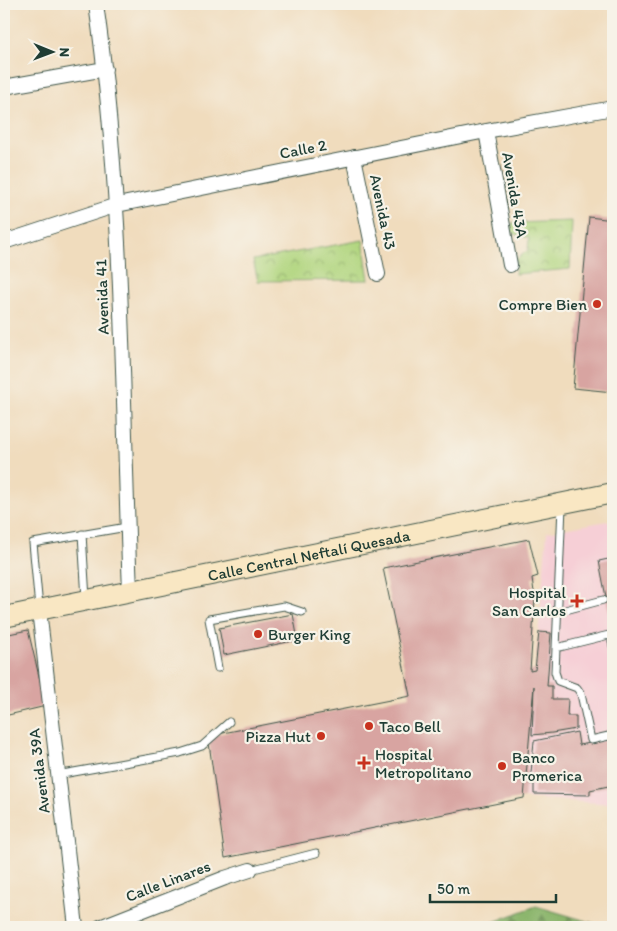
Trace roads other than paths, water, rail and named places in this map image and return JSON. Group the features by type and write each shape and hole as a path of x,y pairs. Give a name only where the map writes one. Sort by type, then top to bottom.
{"main road":[{"name":"Calle Central Neftalí Quesada","path":"4,617 613,493"}],"street":[{"name":"Avenida 41","path":"96,4 105,69 117,205 130,591"},
{"path":"4,87 105,69"},
{"name":"Calle 2","path":"4,242 117,205 486,131 613,108"},
{"name":"Avenida 43A","path":"486,131 510,265"},
{"name":"Avenida 43","path":"354,157 378,274"},
{"name":"Avenida 39A","path":"39,610 76,927"},
{"name":"Calle Linares","path":"100,927 250,870"}],"lane":[{"path":"562,503 555,672 558,680 577,688 582,694 591,740 613,735"},
{"path":"39,610 33,543 127,527"},
{"path":"82,534 86,600"},
{"path":"558,612 604,600"},
{"path":"218,668 209,619 284,606 302,612"},
{"path":"556,648 612,635 613,646"},
{"path":"57,775 180,753 202,746 229,722"},
{"path":"250,870 316,853"}],"place":[{"name":"Compre Bien","path":"597,304"},
{"name":"Hospital San Carlos","path":"577,601"},
{"name":"Burger King","path":"258,634"},
{"name":"Taco Bell","path":"369,726"},
{"name":"Pizza Hut","path":"321,736"},
{"name":"Hospital Metropolitano","path":"364,763"},
{"name":"Banco Promerica","path":"502,766"}]}
